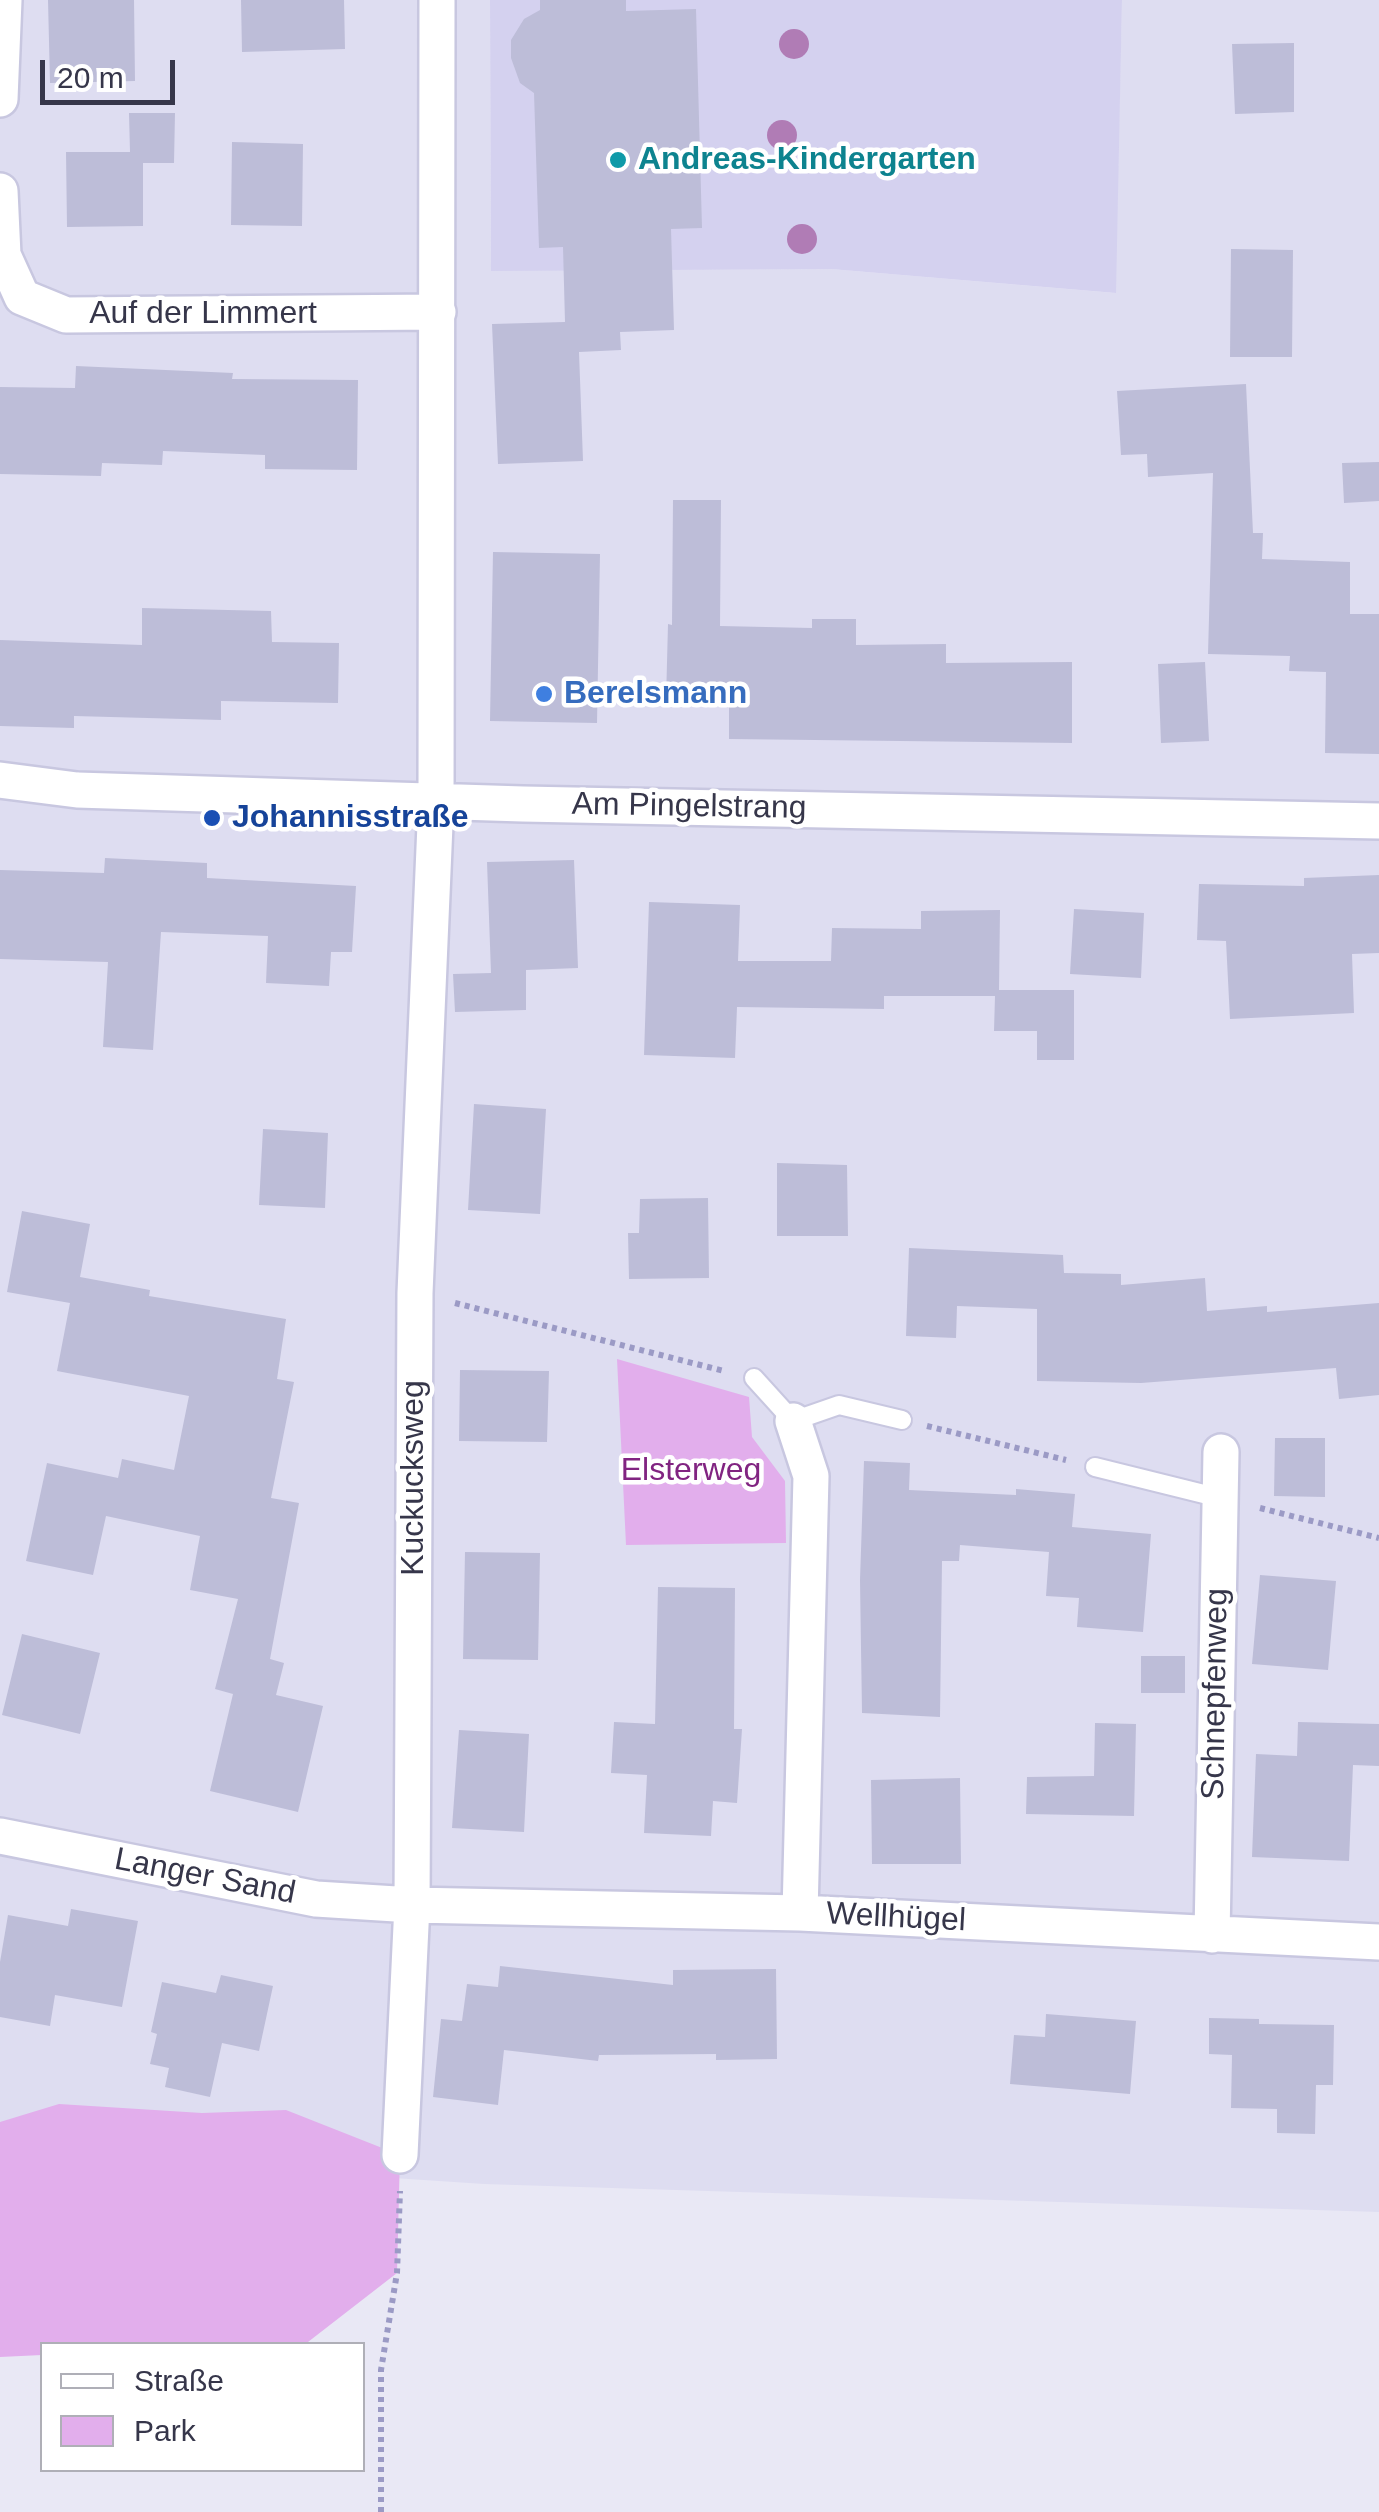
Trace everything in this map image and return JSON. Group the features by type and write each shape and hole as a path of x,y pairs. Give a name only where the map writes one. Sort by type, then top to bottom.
{"street":[{"path":"0,99 4,0"},
{"path":"436,801 437,0"},
{"name":"Auf der Limmert","path":"0,191 3,256 22,298 66,315 438,312"},
{"name":"Am Pingelstrang","path":"0,780 77,790 436,801 1379,821"},
{"name":"Kuckucksweg","path":"400,2155 412,1905 415,1293 436,801"},
{"path":"794,1420 811,1476 800,1913"},
{"name":"Schnepfenweg","path":"1212,1936 1221,1452"},
{"name":"Langer Sand","path":"0,1836 316,1899 412,1905"},
{"name":"Wellhügel","path":"412,1905 800,1913 1379,1942"}],"lane":[{"path":"754,1378 794,1420 839,1405 902,1420"},
{"path":"1095,1467 1220,1498"}],"path":[{"path":"415,1293 754,1378"},
{"path":"902,1420 1095,1467"},
{"path":"1220,1498 1379,1538"},
{"path":"382,2512 381,2370 397,2273 400,2155"}],"shaded area":[{"path":"0,0 490,0 491,270 831,269 1115,293 1122,0 1379,0 1379,2212 484,2184 0,2152"},
{"path":"490,0 1122,0 1116,293 831,269 491,271"}],"green space":[{"name":"Elsterweg","path":"617,1359 749,1397 752,1437 785,1481 786,1543 626,1545"},
{"path":"59,2104 202,2113 286,2110 400,2155 397,2273 308,2342 40,2342 40,2355 0,2357 0,2122"}],"building":[{"path":"48,0 134,0 135,81 50,83"},
{"path":"241,0 344,0 345,49 242,52"},
{"name":"Andreas-Kindergarten","path":"540,0 626,0 626,11 696,9 702,228 671,229 674,330 620,332 621,350 579,352 583,461 498,464 492,324 565,322 563,247 539,248 534,93 520,83 511,58 511,40 524,19 540,10"},
{"path":"1294,43 1294,112 1235,114 1232,44"},
{"path":"129,113 175,113 174,163 143,163 143,226 67,227 66,152 130,152"},
{"path":"232,142 303,144 302,226 231,225"},
{"path":"1231,249 1293,250 1292,357 1230,357"},
{"path":"76,366 233,373 232,379 358,380 357,470 265,469 265,455 163,451 162,465 102,463 101,476 0,474 0,387 75,388"},
{"path":"1246,384 1253,533 1263,533 1262,559 1350,562 1350,614 1379,614 1379,754 1325,753 1326,672 1289,671 1290,656 1208,654 1213,473 1148,477 1147,454 1121,455 1117,391"},
{"path":"1379,462 1379,501 1344,503 1342,463"},
{"path":"673,500 721,500 720,626 812,628 812,619 856,619 856,645 946,644 946,663 1072,662 1072,743 729,739 729,703 666,701 668,624 672,625"},
{"path":"493,552 600,554 597,723 490,721"},
{"path":"142,608 271,611 272,642 339,643 338,703 221,701 221,720 74,716 74,728 0,726 0,640 142,645"},
{"path":"1205,662 1209,741 1161,743 1158,664"},
{"path":"105,858 207,863 207,878 356,886 352,952 331,952 329,986 266,983 268,936 161,932 153,1050 103,1047 108,962 0,959 0,870 104,873"},
{"path":"574,860 578,968 526,970 526,1010 455,1012 453,974 491,973 487,862"},
{"path":"1379,875 1379,953 1352,954 1354,1013 1230,1019 1226,941 1197,940 1199,884 1304,886 1304,878"},
{"path":"649,902 740,905 738,961 831,961 832,928 921,929 921,911 1000,910 999,990 1074,990 1074,1060 1037,1060 1037,1031 994,1031 995,996 884,996 884,1009 737,1007 735,1058 644,1055"},
{"path":"1074,909 1144,913 1141,978 1070,974"},
{"path":"474,1104 546,1109 540,1214 468,1210"},
{"path":"263,1129 328,1133 325,1208 259,1205"},
{"path":"777,1163 847,1165 848,1236 777,1236"},
{"path":"708,1198 709,1278 629,1279 628,1233 639,1233 640,1199"},
{"path":"22,1211 90,1224 80,1277 150,1290 149,1296 286,1319 277,1379 294,1382 271,1498 299,1503 270,1659 284,1663 276,1695 323,1706 298,1812 210,1791 233,1694 215,1689 238,1599 190,1590 200,1536 106,1516 93,1575 26,1561 47,1463 118,1478 122,1459 174,1470 189,1396 57,1371 70,1303 7,1292"},
{"path":"909,1248 1063,1255 1064,1273 1121,1274 1121,1285 1205,1278 1207,1311 1267,1306 1267,1312 1379,1303 1379,1395 1339,1399 1336,1368 1141,1383 1037,1381 1037,1309 957,1306 956,1338 906,1336"},
{"path":"460,1370 549,1371 547,1442 459,1441"},
{"path":"1275,1438 1325,1438 1325,1497 1274,1496"},
{"path":"864,1461 910,1463 909,1490 1016,1495 1016,1489 1075,1494 1072,1527 1151,1534 1143,1632 1077,1627 1079,1598 1046,1596 1049,1552 960,1545 959,1561 942,1561 940,1717 862,1713 860,1580"},
{"path":"465,1552 540,1553 538,1660 463,1659"},
{"path":"1260,1575 1336,1581 1328,1670 1252,1664"},
{"path":"658,1587 735,1588 734,1729 742,1729 737,1803 713,1801 711,1836 644,1833 647,1775 611,1773 614,1722 655,1724"},
{"path":"22,1634 100,1653 80,1734 2,1715"},
{"path":"1141,1656 1185,1656 1185,1693 1141,1693"},
{"path":"1298,1722 1379,1724 1379,1766 1353,1765 1349,1861 1252,1857 1256,1754 1297,1756"},
{"path":"1095,1723 1136,1724 1134,1816 1026,1814 1027,1777 1094,1776"},
{"path":"459,1730 529,1734 524,1832 452,1828"},
{"path":"960,1778 961,1864 872,1864 871,1780"},
{"path":"71,1909 138,1921 122,2007 55,1995 50,2026 0,2017 0,1962 8,1915 68,1926"},
{"path":"500,1966 673,1985 673,1970 776,1969 777,2059 716,2060 716,2054 599,2055 598,2061 504,2050 498,2105 433,2097 441,2019 462,2021 467,1984 498,1987"},
{"path":"221,1975 273,1986 259,2051 222,2043 210,2097 165,2087 169,2068 150,2064 157,2034 151,2032 162,1982 216,1993"},
{"path":"1046,2014 1136,2021 1130,2094 1010,2084 1014,2035 1045,2037"},
{"path":"1209,2018 1259,2019 1259,2024 1334,2025 1333,2085 1316,2085 1315,2134 1277,2133 1277,2109 1231,2108 1232,2055 1209,2054"}],"place":[{"name":"Andreas-Kindergarten","path":"618,160"},
{"name":"Berelsmann","path":"544,694"},
{"name":"Johannisstraße","path":"212,818"}]}
